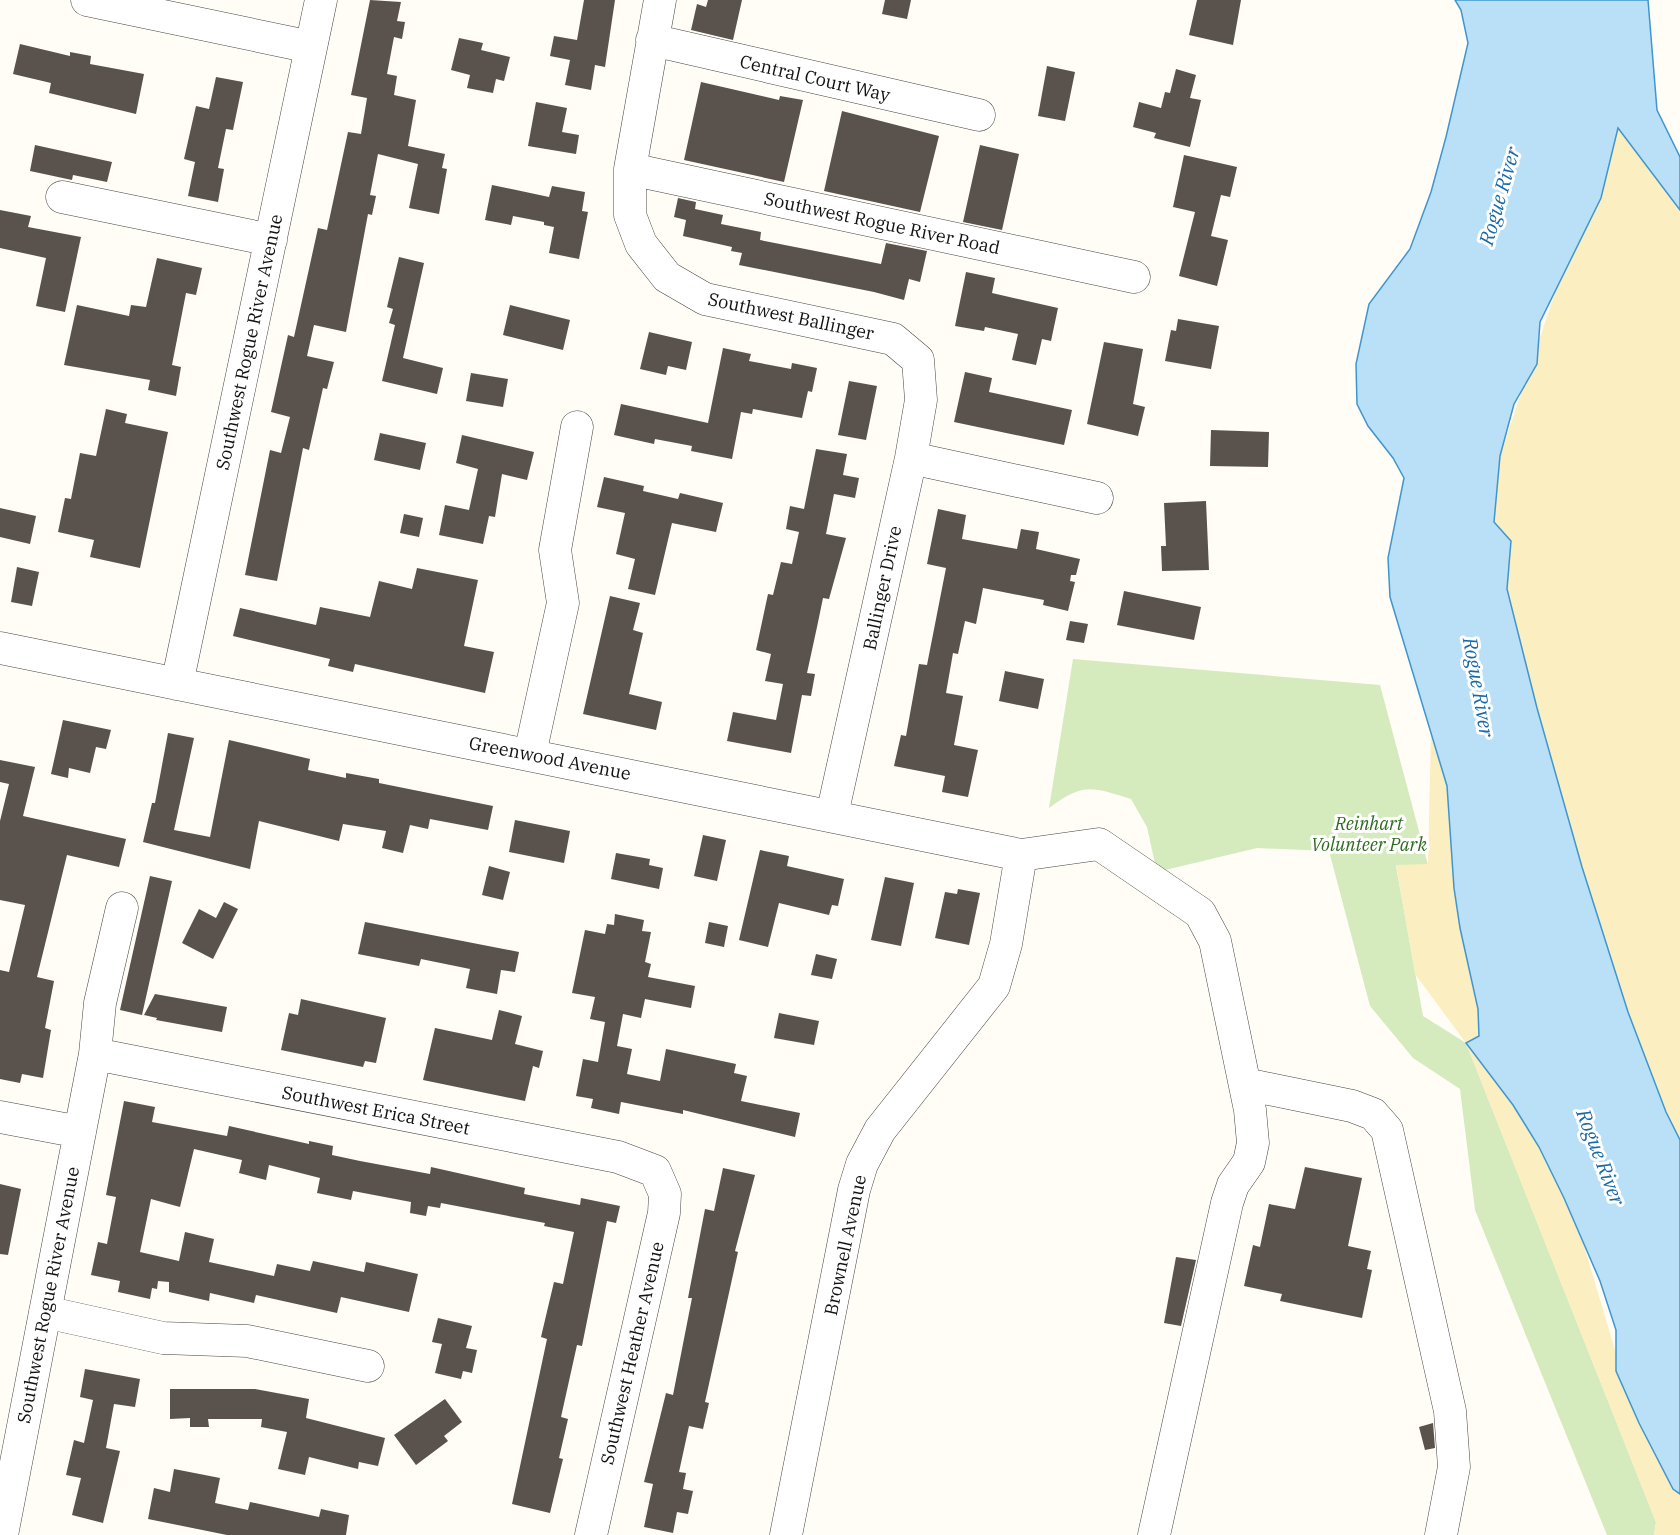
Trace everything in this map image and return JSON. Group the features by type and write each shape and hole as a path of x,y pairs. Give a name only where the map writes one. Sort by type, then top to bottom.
{"street":[{"path":"87,0 311,47"},
{"name":"Southwest Rogue River Avenue","path":"177,684 321,0"},
{"name":"Southwest Ballinger","path":"660,0 630,169 630,215 641,244 668,277 705,299 893,339 918,360"},
{"name":"Central Court Way","path":"652,40 979,116"},
{"name":"Southwest Rogue River Road","path":"630,169 1134,277"},
{"path":"63,197 271,240"},
{"name":"Ballinger Drive","path":"832,815 911,458 921,400 918,360"},
{"path":"530,754 563,603 555,550 577,427"},
{"path":"911,458 1097,498"},
{"name":"Greenwood Avenue","path":"0,648 1021,855 1100,844 1200,913 1215,941 1245,1084"},
{"name":"Brownell Avenue","path":"786,1535 854,1190 862,1164 880,1130 994,986 1006,944 1021,855"},
{"name":"Southwest Rogue River Avenue","path":"3,1534 95,1054 100,1003 122,908"},
{"name":"Southwest Erica Street","path":"95,1054 618,1157 655,1171"},
{"path":"1154,1535 1227,1203 1233,1185 1249,1162 1254,1143 1245,1084 1352,1106 1372,1114 1387,1130 1450,1411 1454,1467 1441,1535"},
{"path":"0,1117 80,1132"},
{"name":"Southwest Heather Avenue","path":"591,1535 664,1213 665,1194 655,1171"},
{"path":"45,1312 163,1338 247,1341 368,1366"}],"green space":[{"name":"Reinhart Volunteer Park","path":"1073,659 1380,685 1428,865 1396,866 1423,1016 1466,1043 1656,1522 1654,1535 1607,1535 1475,1210 1460,1089 1413,1058 1370,1006 1329,851 1257,848 1161,871 1159,882 1147,827 1131,799 1088,789 1071,794 1049,808"}],"sand":[{"path":"1619,127 1680,210 1680,1140 1666,1113 1628,1012 1582,867 1541,725 1507,589 1511,541 1494,522 1500,456 1558,284"},
{"path":"1431,732 1632,1407 1680,1486 1680,1535 1654,1535 1656,1522 1466,1043 1415,974 1396,865 1428,864"}],"water":[{"name":"Rogue River","path":"1455,0 1648,0 1657,110 1680,157 1680,210 1618,128 1601,198 1540,322 1537,364 1514,404 1500,456 1494,522 1511,541 1507,589 1537,708 1582,867 1628,1012 1666,1112 1680,1140 1680,1494 1673,1489 1639,1423 1616,1371 1616,1330 1600,1281 1564,1198 1539,1147 1513,1105 1466,1043 1479,1036 1478,1009 1460,928 1454,888 1447,786 1390,597 1388,558 1404,478 1393,458 1368,426 1357,404 1356,364 1369,304 1410,249 1431,192 1446,137 1468,43 1461,10"}],"building":[{"path":"370,0 401,2 397,21 405,22 402,39 394,37 387,74 397,76 394,95 416,100 408,146 445,154 442,168 447,169 439,214 409,208 418,164 378,154 370,195 376,196 372,215 368,214 346,332 314,325 307,356 334,362 327,389 323,388 309,450 303,448 277,581 245,575 270,450 281,453 290,417 271,412 288,335 294,337 318,228 327,230 348,132 361,134 367,98 351,95"},
{"path":"584,0 615,0 605,67 595,65 591,90 565,85 570,60 550,56 554,36 577,40"},
{"path":"708,0 742,0 733,40 691,30 697,4 706,7"},
{"path":"885,0 911,0 907,19 882,14"},
{"path":"1197,0 1241,0 1233,45 1189,35"},
{"path":"459,38 483,43 481,50 510,57 504,81 496,79 493,93 467,88 470,75 451,70"},
{"path":"20,44 70,56 70,52 91,56 90,64 144,74 136,114 49,93 51,83 13,74"},
{"path":"1047,66 1075,72 1065,121 1038,116"},
{"path":"1176,69 1196,75 1190,98 1201,100 1190,147 1154,138 1156,133 1133,127 1139,102 1161,108 1165,92 1170,93"},
{"path":"216,77 243,82 233,130 226,129 218,168 224,169 218,202 188,196 195,162 184,159 196,106 209,109"},
{"path":"701,82 779,100 780,96 803,100 784,182 684,160"},
{"path":"536,102 567,108 562,132 579,135 576,154 528,146"},
{"path":"842,111 939,136 920,212 824,191"},
{"path":"35,145 112,162 107,182 73,175 72,180 30,171"},
{"path":"980,145 1019,154 1002,230 963,222"},
{"path":"1184,155 1237,167 1230,197 1221,195 1211,236 1228,240 1217,286 1179,276 1195,212 1173,207"},
{"path":"492,185 549,197 552,186 585,192 582,211 588,212 579,259 549,253 554,227 544,225 544,222 513,216 511,225 485,220"},
{"path":"678,198 696,202 695,209 723,215 721,224 761,232 760,240 881,264 886,243 927,251 920,282 909,279 904,300 739,265 742,253 731,251 732,247 683,236 686,220 674,217"},
{"path":"0,210 31,216 28,227 81,237 65,312 36,306 46,258 0,248"},
{"path":"399,257 424,263 403,358 443,368 437,394 382,381 395,325 389,323 393,309 387,307"},
{"path":"157,258 202,268 196,295 186,293 172,365 181,367 176,396 148,390 150,380 64,365 77,305 129,316 131,305 146,307"},
{"path":"966,272 995,278 992,293 1058,308 1051,341 1042,339 1036,365 1012,360 1018,334 985,327 984,331 955,326"},
{"path":"510,305 570,320 563,350 503,335"},
{"path":"1178,319 1219,326 1211,369 1165,361 1171,330 1176,331"},
{"path":"649,332 692,342 686,370 668,366 666,375 640,369"},
{"path":"1104,342 1143,349 1133,404 1145,407 1138,436 1087,424"},
{"path":"723,348 751,354 749,361 791,369 792,363 817,368 812,392 808,391 802,418 753,409 752,414 741,412 732,459 691,451 692,446 655,439 654,444 614,435 621,404 708,423"},
{"path":"965,372 992,378 989,392 1072,410 1064,445 954,422"},
{"path":"471,373 508,379 503,407 466,401"},
{"path":"849,381 877,386 866,440 838,435"},
{"path":"106,409 127,414 125,423 168,432 140,568 90,557 94,540 58,532 65,498 71,499 80,453 96,456"},
{"path":"1211,430 1269,432 1268,467 1210,466"},
{"path":"380,433 426,443 420,470 374,460"},
{"path":"462,435 534,452 527,480 502,474 495,517 489,516 483,544 439,535 445,505 469,510 478,469 456,463"},
{"path":"816,449 847,454 843,475 859,478 855,498 834,494 826,534 846,538 829,599 823,598 807,673 815,674 811,696 802,695 791,753 727,741 733,712 776,720 783,684 765,681 771,654 756,650 768,594 773,595 781,562 792,564 799,532 786,529 790,506 804,509"},
{"path":"604,477 644,486 643,491 678,499 680,493 723,503 716,532 672,523 655,595 628,589 635,559 616,554 625,513 597,507"},
{"path":"1206,501 1209,570 1162,571 1161,546 1166,546 1164,503"},
{"path":"0,508 36,516 30,544 0,537"},
{"path":"938,509 966,515 962,539 1017,549 1021,529 1039,532 1036,549 1080,559 1076,575 1071,575 1070,581 1075,582 1068,611 1043,605 1044,600 983,588 976,624 965,621 958,654 953,653 946,693 963,696 954,745 978,750 968,797 942,792 945,776 894,766 901,735 906,736 919,664 927,665 946,568 927,564"},
{"path":"404,514 423,518 419,537 400,533"},
{"path":"17,567 39,572 32,606 11,602"},
{"path":"417,568 478,580 464,646 494,652 485,693 355,664 353,672 328,666 330,659 233,636 240,608 316,625 320,607 370,617 379,581 412,589"},
{"path":"1124,591 1201,607 1194,640 1117,625"},
{"path":"610,596 640,603 633,630 643,633 629,694 662,702 656,730 583,714"},
{"path":"1070,621 1088,624 1084,643 1066,640"},
{"path":"1005,671 1044,679 1038,709 999,701"},
{"path":"63,720 111,730 106,749 96,747 90,773 69,768 68,778 51,774"},
{"path":"168,733 194,738 174,830 210,837 229,740 310,759 308,770 346,778 346,773 379,779 379,783 493,806 488,830 430,819 428,829 410,825 403,853 382,848 386,831 343,824 339,841 259,821 250,869 143,842 152,803 155,803"},
{"path":"0,760 35,767 23,816 126,839 119,867 67,855 37,977 54,981 45,1028 51,1030 43,1078 22,1074 20,1083 0,1079 0,970 9,972 25,905 0,900 0,821 9,784 0,782"},
{"path":"515,820 570,831 564,863 509,852"},
{"path":"703,835 726,840 717,881 694,876"},
{"path":"760,850 789,856 787,866 844,879 838,906 832,905 829,915 779,903 768,947 739,940"},
{"path":"616,853 650,859 649,865 663,868 659,889 611,879"},
{"path":"489,866 510,872 503,900 482,895"},
{"path":"150,876 172,881 142,1015 120,1010"},
{"path":"885,877 914,883 901,946 871,940"},
{"path":"958,889 980,893 969,945 935,938 945,892 957,894"},
{"path":"224,902 238,909 213,959 182,943 199,909 216,918"},
{"path":"615,914 644,920 642,931 651,932 645,962 651,964 648,977 695,986 691,1008 645,999 641,1018 623,1014 617,1046 632,1049 627,1074 660,1081 666,1049 736,1064 734,1073 747,1076 741,1101 800,1113 795,1137 683,1110 683,1114 621,1102 619,1114 591,1108 593,1099 576,1096 583,1059 598,1062 605,1022 590,1019 595,997 572,993 585,930 605,934 607,924 614,925"},
{"path":"365,922 519,952 515,972 501,970 497,994 466,988 470,969 421,959 419,966 358,954"},
{"path":"709,922 728,926 724,947 705,943"},
{"path":"816,954 837,959 832,979 811,975"},
{"path":"155,994 227,1007 222,1032 156,1020 157,1018 144,1015"},
{"path":"301,999 386,1018 376,1063 365,1061 363,1067 281,1050 289,1013 298,1015"},
{"path":"499,1010 522,1016 515,1044 543,1051 539,1068 533,1066 525,1101 423,1080 435,1028 492,1040"},
{"path":"779,1013 819,1021 814,1045 774,1038"},
{"path":"124,1101 155,1107 152,1122 227,1136 229,1126 309,1144 309,1141 333,1146 332,1155 360,1161 430,1174 431,1167 525,1188 524,1194 580,1205 581,1198 620,1206 616,1223 607,1221 582,1346 577,1345 561,1417 568,1419 559,1458 563,1459 550,1513 512,1504 547,1339 541,1337 554,1282 563,1284 574,1232 544,1226 545,1223 441,1203 440,1208 428,1206 426,1216 410,1213 411,1202 353,1191 351,1200 317,1193 320,1178 269,1165 266,1180 239,1173 242,1160 194,1149 180,1207 151,1199 140,1252 179,1261 185,1232 214,1239 209,1262 274,1276 277,1264 310,1271 313,1261 364,1272 366,1262 418,1274 409,1312 341,1297 337,1313 256,1295 254,1303 210,1293 209,1301 169,1292 169,1282 158,1281 157,1289 152,1288 150,1299 118,1292 120,1281 91,1275 98,1242 107,1244 116,1197 106,1195"},
{"path":"1305,1167 1362,1178 1348,1246 1371,1251 1367,1269 1372,1270 1362,1318 1280,1301 1282,1294 1244,1286 1253,1245 1260,1247 1269,1204 1295,1209"},
{"path":"723,1168 755,1175 735,1251 738,1252 705,1402 709,1403 703,1429 689,1426 679,1472 686,1473 683,1489 693,1491 688,1514 677,1512 673,1533 644,1527 653,1484 644,1482 666,1393 673,1395 692,1298 688,1298 705,1209 714,1211"},
{"path":"0,1184 21,1189 8,1255 0,1254"},
{"path":"1176,1257 1196,1260 1181,1326 1164,1323"},
{"path":"438,1318 472,1326 466,1348 477,1350 472,1373 463,1371 461,1379 435,1373 442,1344 432,1342"},
{"path":"85,1369 140,1379 135,1407 114,1404 106,1448 120,1451 103,1523 72,1515 81,1478 66,1475 74,1440 84,1443 93,1400 80,1397"},
{"path":"170,1389 255,1389 309,1399 306,1418 385,1438 378,1466 359,1462 358,1469 309,1457 305,1475 278,1469 287,1432 261,1427 262,1419 208,1419 209,1427 190,1427 190,1418 170,1419"},
{"path":"445,1399 462,1422 444,1436 448,1441 416,1465 394,1435"},
{"path":"1433,1423 1435,1448 1425,1450 1419,1427"},
{"path":"174,1469 220,1478 215,1503 248,1510 250,1502 319,1517 321,1509 349,1515 346,1535 227,1535 148,1519 154,1488 170,1492"}]}
